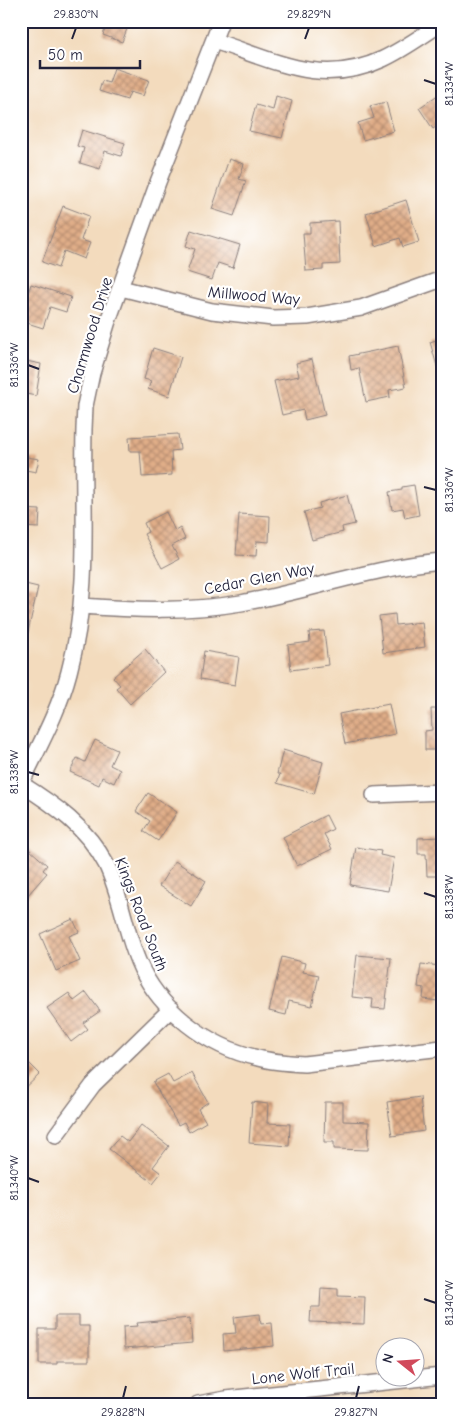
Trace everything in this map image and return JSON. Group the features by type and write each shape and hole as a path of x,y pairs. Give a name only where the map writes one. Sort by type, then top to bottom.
{"street":[{"name":"Charmwood Drive","path":"21,784 58,704 69,673 82,606 85,406 99,348 158,182 221,21"},
{"path":"214,41 294,68 328,73 347,71 385,58 442,23"},
{"name":"Millwood Way","path":"121,288 212,311 273,318 299,317 361,308 442,279"},
{"name":"Cedar Glen Way","path":"82,606 129,610 170,610 216,606 272,596 386,568 442,561"},
{"name":"Kings Road South","path":"21,784 68,816 97,850 118,894 129,936 139,964 150,983 171,1009 185,1022 215,1042 257,1058 304,1064 442,1048"},
{"path":"374,795 442,792"},
{"path":"56,1135 93,1085 171,1009"},
{"name":"Lone Wolf Trail","path":"198,1404 226,1399 442,1376"}],"building":[{"path":"108,21 130,21 122,42 103,35"},
{"path":"114,68 149,80 143,96 130,92 127,100 99,91 102,81 109,83"},
{"path":"442,92 442,123 433,129 419,108"},
{"path":"276,96 292,101 282,138 249,131 256,105 273,110"},
{"path":"386,102 394,131 363,140 358,123 374,118 370,106"},
{"path":"82,130 125,143 121,156 105,151 100,169 80,163 84,148 77,146"},
{"path":"229,159 244,164 239,179 246,181 234,216 212,209"},
{"path":"406,200 419,242 403,247 400,238 376,246 366,213"},
{"path":"63,206 89,216 81,240 90,243 84,259 64,251 58,268 42,262"},
{"path":"338,221 340,264 323,265 323,270 306,271 303,233 310,233 310,223"},
{"path":"191,230 240,245 233,268 218,263 212,280 187,272 195,249 186,246"},
{"path":"31,284 71,297 66,312 50,307 43,328 21,321 21,314"},
{"path":"442,338 442,373 439,373 430,342"},
{"path":"398,346 406,387 389,390 390,397 366,402 359,368 351,370 349,356"},
{"path":"153,348 181,357 169,396 148,389 151,381 144,379"},
{"path":"312,359 325,415 305,420 303,410 282,415 274,381 299,376 296,363"},
{"path":"21,360 41,364 36,396 21,393"},
{"path":"178,434 180,450 171,451 172,475 142,477 140,451 130,451 129,437"},
{"path":"21,456 39,459 36,472 21,469"},
{"path":"414,485 419,515 405,518 403,508 392,510 389,492 402,490 402,487"},
{"path":"347,495 355,524 342,527 343,532 312,540 304,512 320,508 319,503"},
{"path":"21,509 40,510 39,528 21,527"},
{"path":"166,512 175,531 180,528 185,539 172,546 179,559 162,568 144,534 148,532 144,523"},
{"path":"239,514 270,516 269,542 257,541 256,556 236,555"},
{"path":"21,583 38,587 26,641 21,641"},
{"path":"395,614 396,625 422,622 425,647 383,653 379,616"},
{"path":"324,631 328,665 291,670 288,645 310,642 309,632"},
{"path":"145,649 164,672 130,704 116,688 120,685 113,677"},
{"path":"204,651 239,657 235,685 200,679"},
{"path":"389,704 395,734 345,744 339,714"},
{"path":"431,709 442,709 442,750 425,750 425,731 432,730"},
{"path":"95,740 117,750 110,765 120,770 114,783 102,777 99,785 70,772 77,758 85,762"},
{"path":"283,750 323,762 314,794 277,783 280,774 277,774"},
{"path":"148,793 177,812 158,841 143,831 150,821 136,811"},
{"path":"326,815 333,829 324,834 332,849 297,866 283,837"},
{"path":"442,837 442,876 427,876 426,854 418,854 418,838"},
{"path":"21,842 47,865 43,870 47,873 21,903"},
{"path":"356,847 381,851 380,855 394,858 388,891 350,885"},
{"path":"175,861 206,881 191,906 159,886"},
{"path":"73,919 79,932 69,936 80,961 56,971 40,934"},
{"path":"357,955 391,958 385,1009 372,1008 373,999 352,997"},
{"path":"282,957 305,963 303,972 319,975 312,1006 289,1001 286,1015 269,1011"},
{"path":"421,964 442,966 442,993 440,993 438,1001 423,999 424,988 418,987"},
{"path":"86,992 100,1011 83,1023 88,1029 71,1042 47,1008 69,993 74,1001"},
{"path":"21,1055 40,1074 21,1092"},
{"path":"192,1073 208,1102 198,1109 206,1122 189,1132 184,1122 178,1125 153,1082 168,1074 173,1083"},
{"path":"420,1097 424,1131 392,1136 387,1102"},
{"path":"252,1102 268,1104 267,1123 290,1124 289,1146 249,1143"},
{"path":"325,1102 343,1102 343,1121 369,1122 368,1150 334,1149 334,1142 324,1142"},
{"path":"141,1125 169,1146 153,1167 161,1173 153,1183 109,1149 120,1136 128,1142"},
{"path":"321,1288 338,1289 338,1296 365,1297 364,1324 310,1322 311,1307 320,1307"},
{"path":"260,1314 261,1324 272,1323 274,1346 224,1351 223,1334 236,1333 234,1317"},
{"path":"55,1316 79,1316 79,1326 89,1326 89,1361 57,1361 57,1364 39,1364 39,1329 55,1329"},
{"path":"190,1318 192,1343 124,1349 123,1327 138,1326 137,1323"}]}
